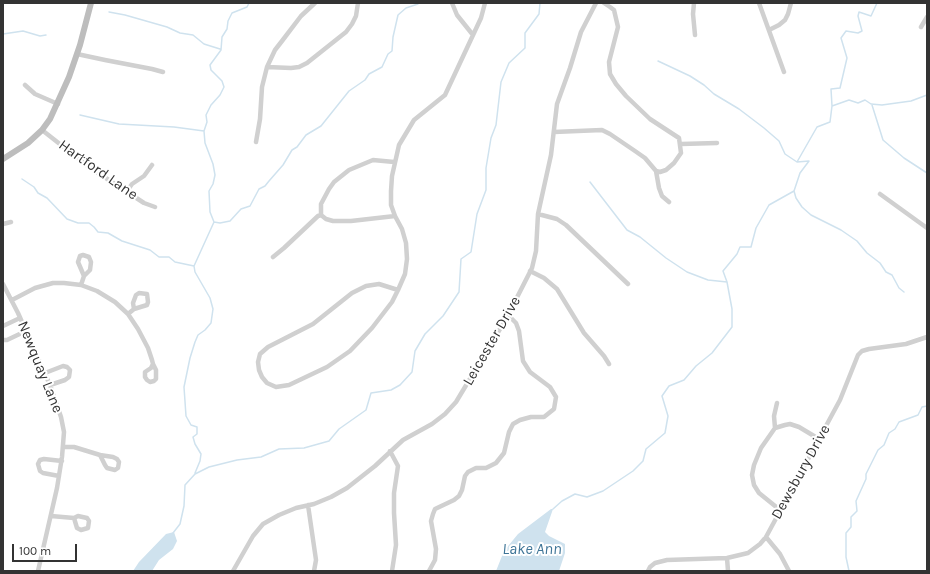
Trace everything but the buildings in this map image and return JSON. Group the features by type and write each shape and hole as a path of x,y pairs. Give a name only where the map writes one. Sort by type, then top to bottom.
{"main road":[{"path":"3,159 28,143 42,130 58,104 77,54 91,3"}],"street":[{"path":"256,142 260,119 262,87 267,66 282,41 301,16 315,3"},
{"path":"267,66 291,68 300,67 307,63 346,32 356,16 358,3"},
{"path":"452,3 457,15 473,35"},
{"path":"398,290 379,284 366,286 352,293 313,324 268,347 260,354 258,362 262,377 267,383 276,387 289,385 327,367 350,351 366,335 392,302 398,290 405,274 407,259 406,243 402,229 395,216 392,205 391,191 394,162 399,145 414,120 445,95 481,18 485,3"},
{"name":"Leicester Drive","path":"233,571 253,536 263,524 296,508 331,497 347,488 375,466 403,440 432,424 451,408 508,315 530,271 536,251 538,214 551,154 557,104 581,32 596,3"},
{"path":"604,3 614,10 618,22 618,32 609,62 610,74 626,96 650,119 679,138 681,144 681,153 674,163 666,170 660,172 656,171"},
{"path":"694,3 693,14 695,35"},
{"path":"759,3 784,72"},
{"path":"769,30 779,25 784,20 788,14 790,3"},
{"path":"921,27 927,17"},
{"path":"77,54 163,72"},
{"path":"25,85 35,94 58,104"},
{"name":"Hartford Lane","path":"42,130 88,167 144,203 155,207"},
{"path":"554,132 602,130 610,134 645,158 656,171 658,188 662,196 669,202"},
{"path":"681,144 717,143"},
{"path":"321,215 321,204 324,196 334,182 349,170 373,160 394,162"},
{"path":"127,191 132,184 144,176 152,165"},
{"path":"880,194 927,228"},
{"path":"538,214 557,219 566,225 628,284"},
{"path":"321,215 326,219 333,221 395,216"},
{"path":"273,257 318,216 321,215"},
{"path":"3,224 11,222"},
{"path":"530,271 544,278 556,290 584,333 609,364"},
{"path":"82,285 84,276"},
{"path":"12,300 21,294 44,285 64,283 82,285 107,296 128,314 144,337 153,364"},
{"name":"Newquay Lane","path":"3,284 12,300 50,385 61,417 64,432 62,461 38,571"},
{"path":"128,314 134,308"},
{"path":"429,571 435,560 436,549 432,521 435,509 459,496 465,476 468,472 476,468 486,468 496,463 504,453 509,432 513,424 520,420 544,417 554,409 556,397 550,387 530,372 523,361 519,331 516,322 508,315"},
{"path":"3,326 20,318"},
{"path":"3,340 7,340 26,331"},
{"name":"Dewsbury Drive","path":"648,571 655,563 667,560 727,558 748,553 760,544 766,537 840,400 858,355 862,351 906,344 927,337"},
{"path":"45,373 63,366 70,370 68,377 65,380 50,385"},
{"path":"777,403 774,416 775,428 757,456 752,475 754,485 759,493 780,510"},
{"path":"775,428 790,424 799,427 819,439"},
{"path":"64,447 74,447 100,455"},
{"path":"390,451 398,466 394,493 396,545 392,571"},
{"path":"59,476 43,473 40,471 38,464 40,460 44,459 62,461"},
{"path":"308,505 316,560 314,571"},
{"path":"51,516 74,518"},
{"path":"766,537 780,554 789,571"},
{"path":"727,558 728,571"}],"water":[{"name":"Lake Ann","path":"553,509 545,532 549,536 565,544 565,553 559,571 496,571 504,551 518,534"},
{"path":"174,532 177,541 173,549 159,560 152,571 133,571 139,562 166,534"}],"waterway":[{"path":"195,473 201,454 193,437 197,434 197,427 191,425 186,416 184,387 195,342 198,335 211,323 213,309 210,298 195,272 194,266 214,222 210,212 209,191 213,184 215,175 213,164 205,143 204,131 207,122 206,115 211,105 220,95 224,87 222,81 211,70 210,65 221,50 222,37 227,29 228,21 232,13 247,7 249,3"},
{"path":"173,533 180,524 184,506 185,485 195,474 209,467 237,460 261,457 279,449 304,448 329,441 339,429 366,410 371,393 391,390 400,385 412,372 415,351 425,334 443,316 459,292 461,259 471,252 477,214 486,190 486,168 491,138 496,125 501,82 509,63 525,48 525,33 539,14 540,3"},
{"path":"553,509 562,501 575,494 587,497 603,491 633,471 643,461 646,449 665,433 668,416 662,396 669,386 684,380 696,366 712,353 732,327 732,309 727,282 723,271 737,254 740,247 751,247 756,228 769,205 794,191 800,173 809,161 797,162 817,127 830,122 832,106 831,89 840,88 847,58 841,38 846,31 858,33 862,31 858,16 859,12 871,16 877,3"},
{"path":"214,222 220,223 230,221 241,209 250,206 259,189 265,186 283,165 292,150 297,147 306,135 321,126 349,91 365,80 369,74 382,67 388,54 392,51 393,37 398,15 406,8 418,4"},
{"path":"109,12 167,27 180,33 193,35 204,44 220,49"},
{"path":"3,34 23,31 40,36 46,35"},
{"path":"658,61 690,76 714,94 739,109 779,141 785,154 797,162"},
{"path":"832,106 849,100 858,103 865,100 871,104 882,105 911,101 927,95"},
{"path":"872,105 883,140 904,158 927,173"},
{"path":"80,115 119,124 174,127 204,131"},
{"path":"22,179 34,187 38,193 47,198 67,219 78,223 89,223 98,232 108,233 122,241 150,250 159,257 169,257 175,262 194,266"},
{"path":"590,182 627,230 640,237 666,258 687,272 708,280 727,282"},
{"path":"794,191 796,198 802,207 811,215 841,230 857,241 867,253 880,263 886,272 892,275 899,288 904,292"},
{"path":"849,571 846,557 846,533 851,527 851,517 857,511 856,501 866,479 866,474 878,450 884,445 889,433 895,429 899,422 918,415 922,407 927,406"}]}
